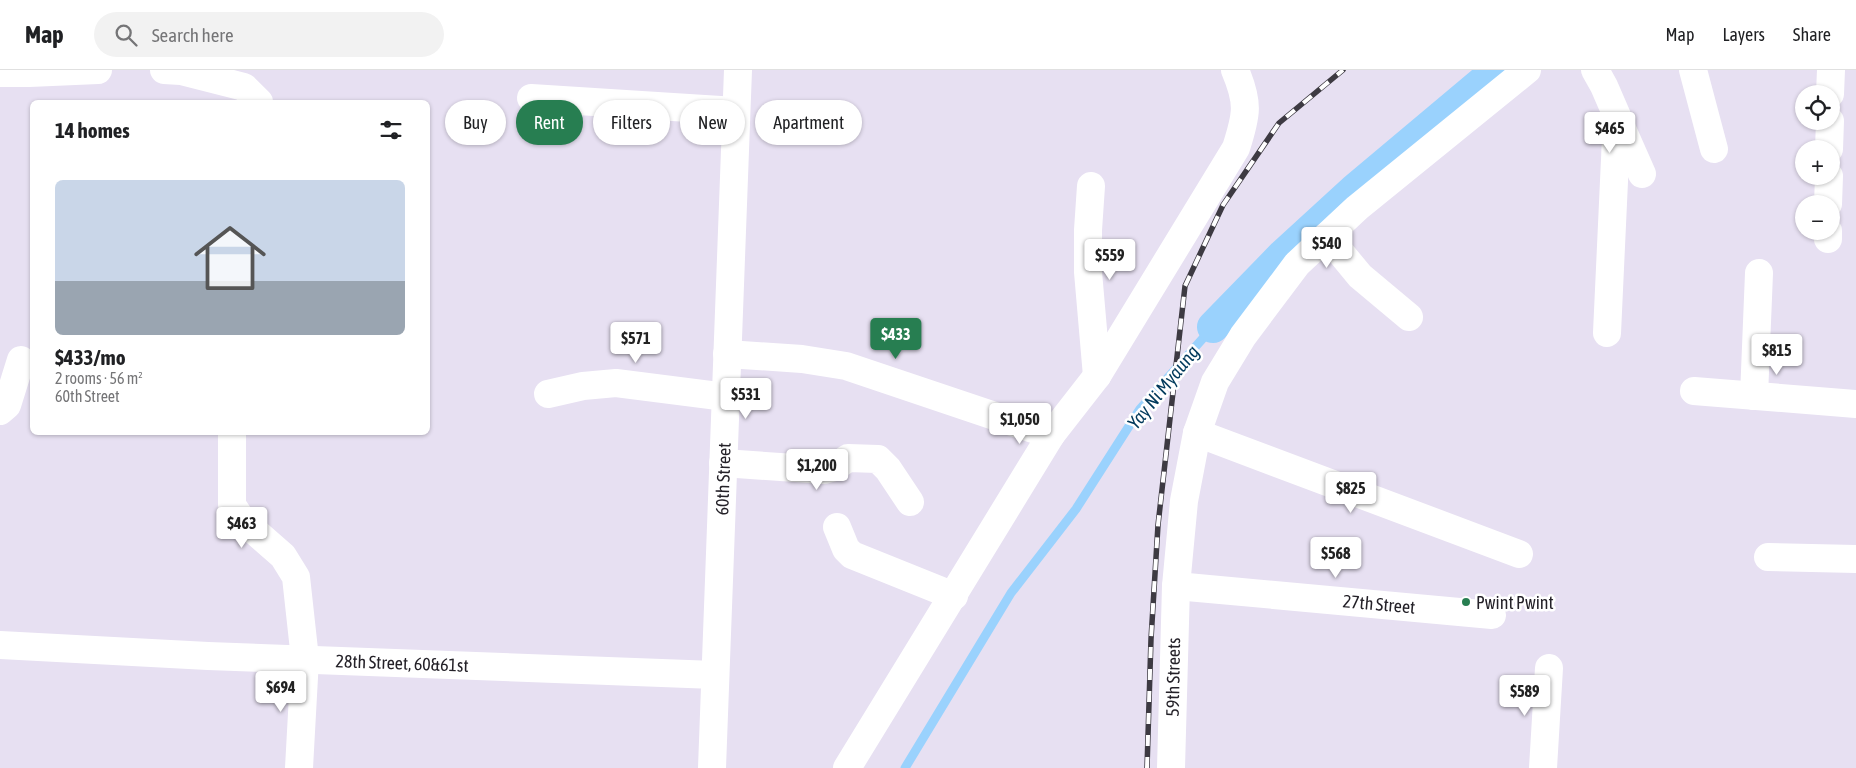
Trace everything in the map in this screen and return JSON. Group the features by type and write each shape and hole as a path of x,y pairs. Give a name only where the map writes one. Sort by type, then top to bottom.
{"street":[{"path":"0,72 29,74 98,70"},
{"path":"164,70 207,77 244,87 257,100"},
{"name":"60th Street","path":"737,100 738,70"},
{"path":"847,768 1051,436 1096,376 1236,148 1246,118 1243,90 1235,70"},
{"name":"59th Streets","path":"1171,768 1176,586 1184,501 1197,434 1215,382 1243,336 1297,264 1357,208 1527,70"},
{"path":"1693,70 1714,149"},
{"path":"1830,85 1831,70"},
{"path":"1599,77 1642,174"},
{"path":"531,98 680,107"},
{"path":"1607,333 1617,116"},
{"name":"60th Street","path":"712,768 735,145"},
{"path":"1091,186 1088,272 1096,376"},
{"path":"1327,236 1364,280 1409,317"},
{"path":"1754,396 1759,273"},
{"path":"727,354 802,359 846,366 1051,436"},
{"path":"0,411 7,405 21,360"},
{"path":"548,394 584,386 616,383 726,396"},
{"path":"1694,391 1856,404"},
{"path":"1197,434 1519,554"},
{"path":"232,435 232,505 242,520 283,556 296,577 305,660 299,768"},
{"path":"723,463 824,470 835,467 848,458 878,459 888,469 910,502"},
{"path":"837,528 846,549 852,555 954,596"},
{"path":"1768,557 1856,559"},
{"name":"27th Street","path":"1176,586 1492,615"},
{"name":"28th Street, 60&61st","path":"0,645 208,656 715,675"},
{"path":"1543,768 1549,668"}],"waterway":[{"name":"Yay Ni Myaung","path":"1213,327 1283,255 1354,190 1497,70"},
{"name":"Yay Ni Myaung","path":"905,768 1011,593 1076,509 1140,409 1213,327"}],"railway":[{"path":"1147,768 1151,639 1158,525 1185,286 1223,205 1279,123 1343,70"}],"place":[{"name":"Pwint Pwint","path":"1466,602"}]}
